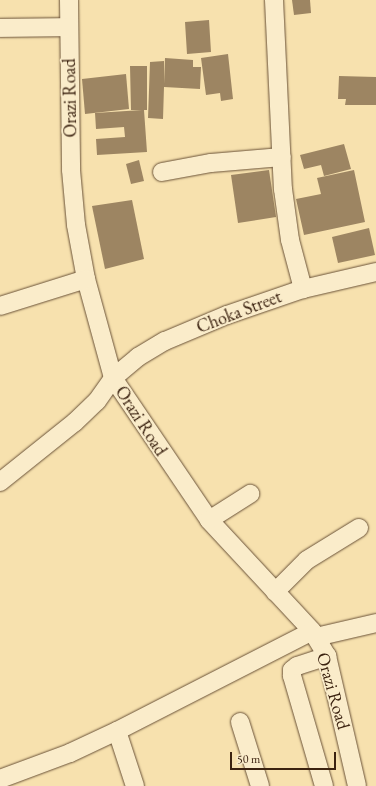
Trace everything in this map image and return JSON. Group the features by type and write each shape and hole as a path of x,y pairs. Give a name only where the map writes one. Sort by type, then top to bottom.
{"street":[{"name":"Orazi Road","path":"69,0 71,170 76,225 86,279 113,378 209,520 314,634 326,656 357,786"},
{"path":"274,0 282,157 290,240 303,289"},
{"path":"0,28 70,27"},
{"path":"162,172 211,163 282,157"},
{"name":"Choka Street","path":"0,482 75,422 97,401 113,378 138,357 165,341 227,315 303,289 376,272"},
{"path":"0,306 86,279"},
{"path":"209,520 250,494"},
{"path":"275,592 307,560 359,528"},
{"path":"0,780 70,752 117,731 314,634 376,623"},
{"path":"324,786 292,676 292,670 297,666 326,656"},
{"path":"240,722 260,786"},
{"path":"117,731 135,786"}],"building":[{"path":"292,0 310,0 311,13 294,15"},
{"path":"209,20 211,52 187,54 185,22"},
{"path":"228,54 233,99 221,101 220,93 206,95 201,58"},
{"path":"165,58 193,60 193,67 201,67 200,89 164,87 163,119 148,118 150,62 164,61 164,84"},
{"path":"130,66 147,66 147,110 144,110 147,152 97,155 96,139 125,137 124,127 96,129 95,113 142,110 131,110"},
{"path":"126,74 129,109 85,114 82,79"},
{"path":"339,76 376,77 376,105 345,105 346,99 338,99"},
{"path":"344,144 351,169 324,176 321,165 304,169 300,155"},
{"path":"139,160 144,181 131,184 126,164"},
{"path":"269,170 276,217 238,223 231,175"},
{"path":"354,170 365,222 304,235 296,199 321,194 317,178"},
{"path":"132,200 144,259 105,269 92,206"},
{"path":"369,228 375,255 338,263 332,237"}]}
